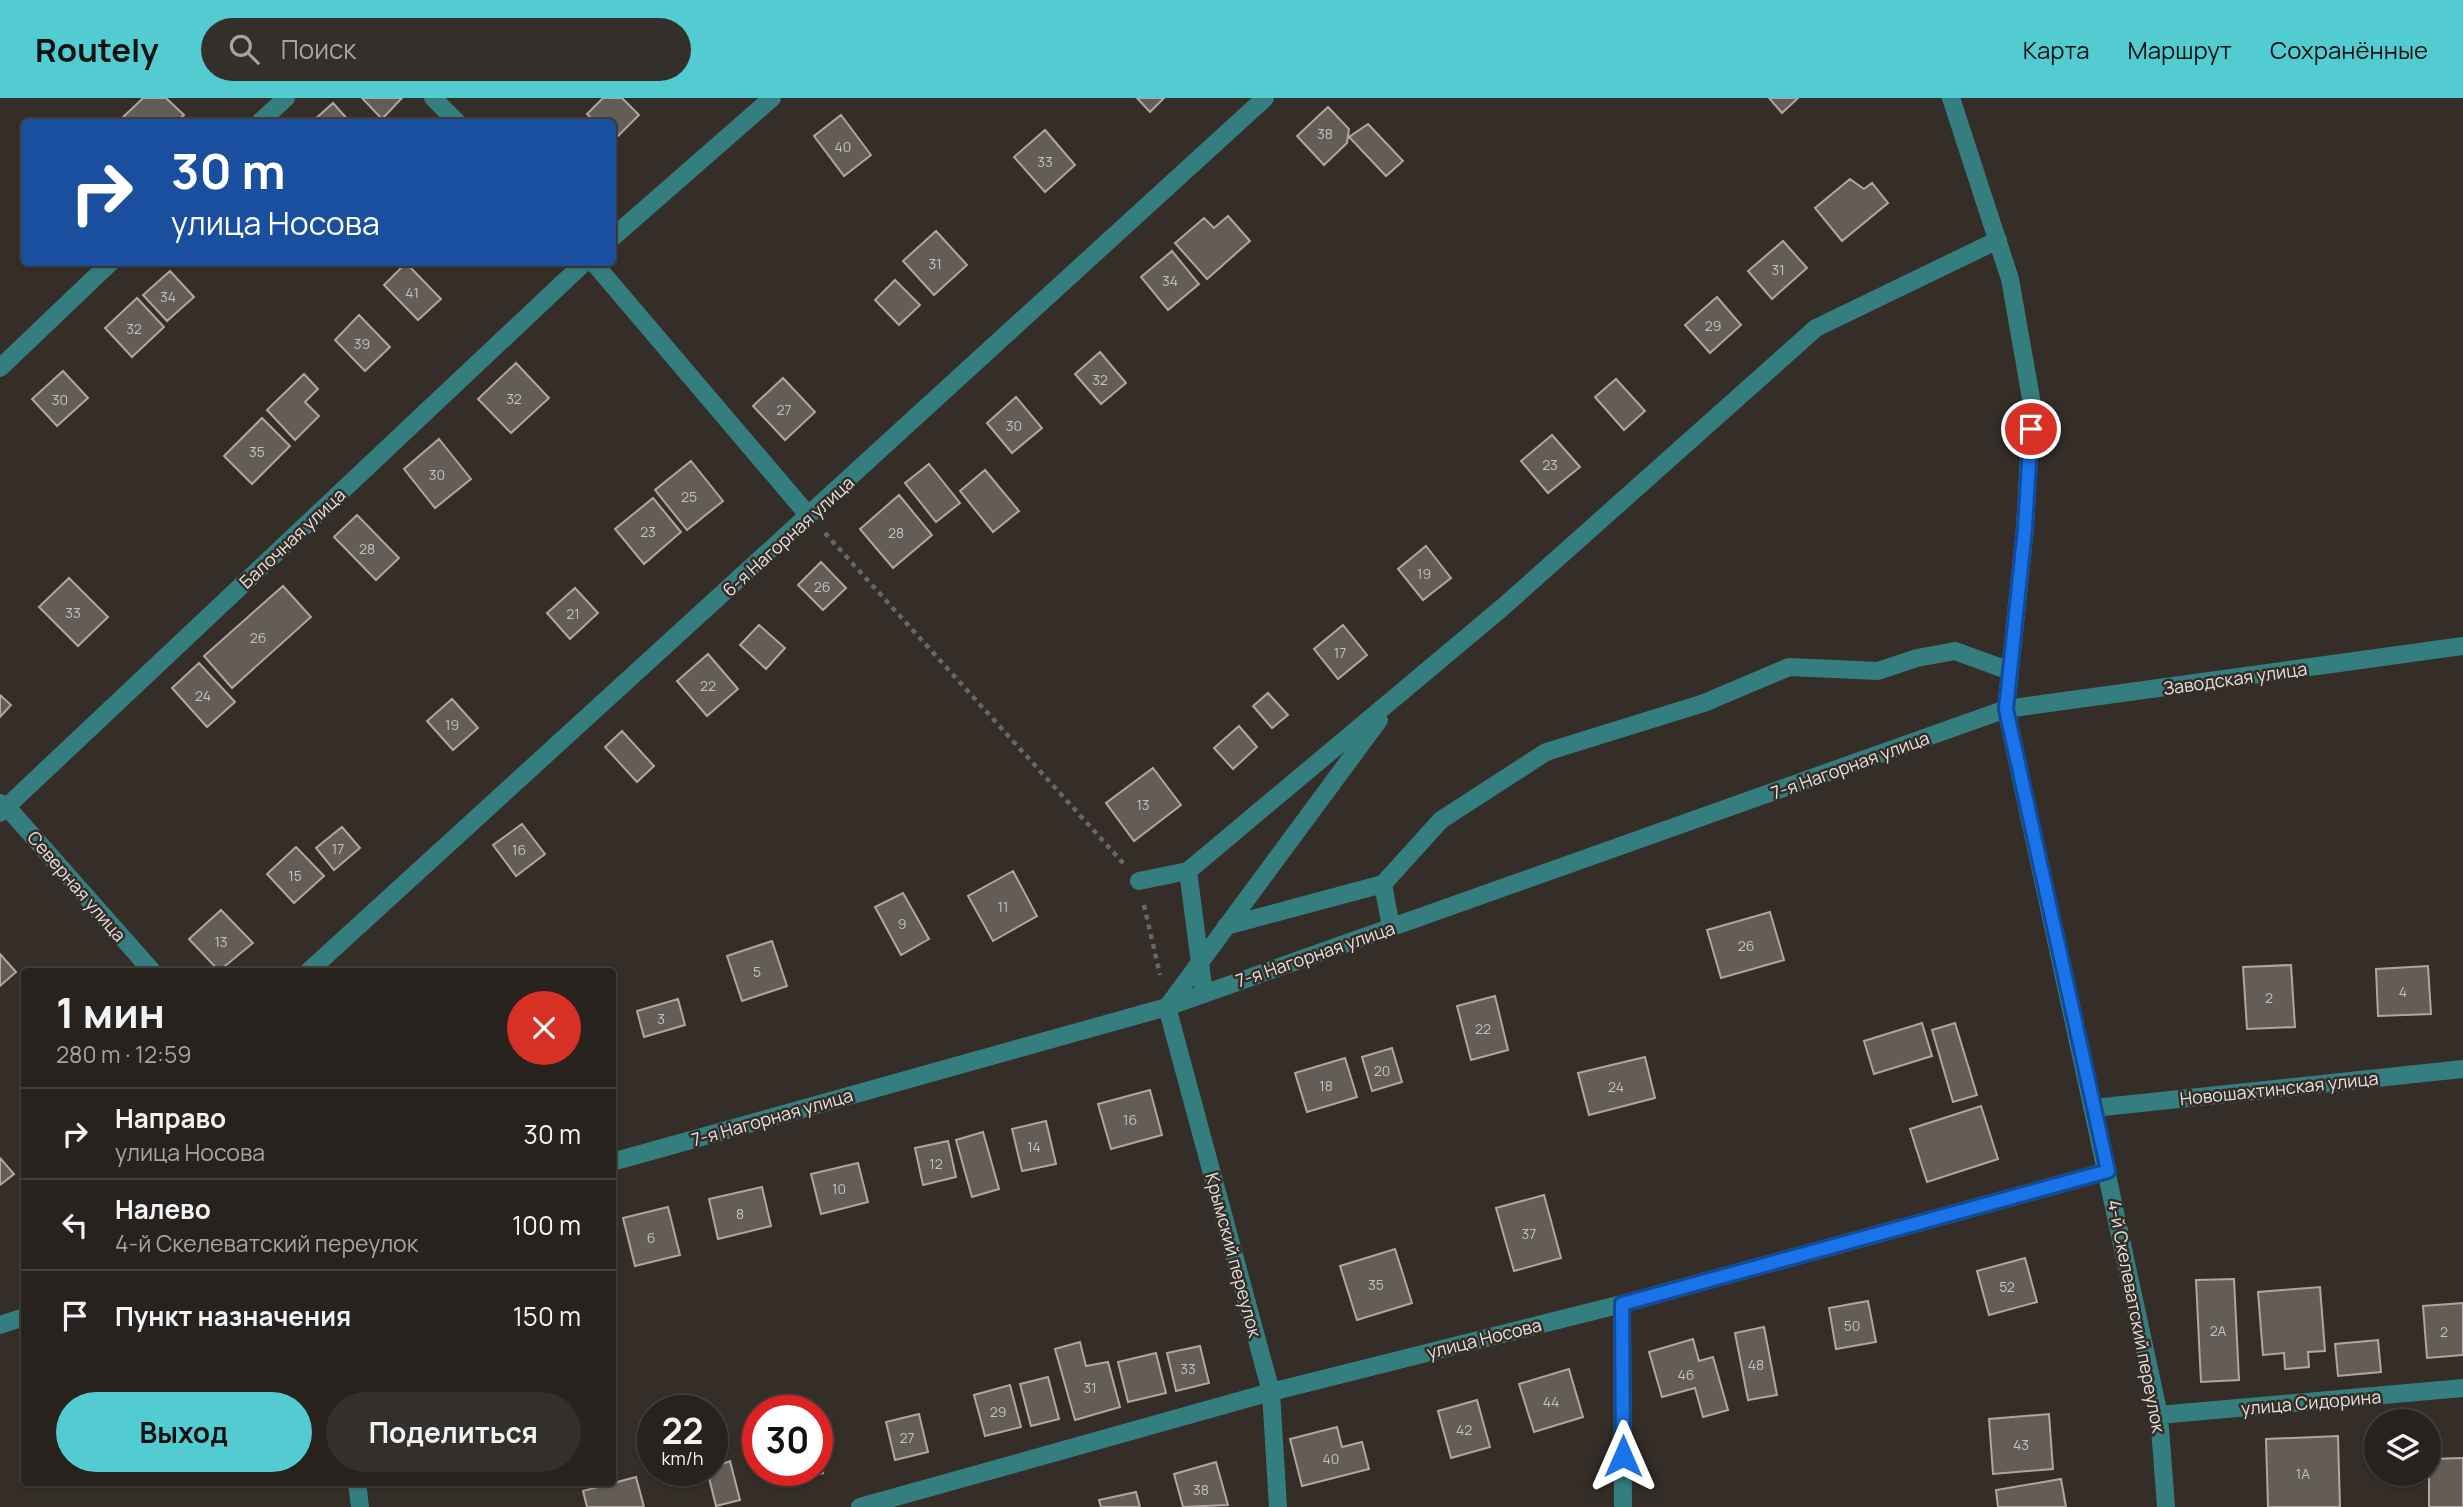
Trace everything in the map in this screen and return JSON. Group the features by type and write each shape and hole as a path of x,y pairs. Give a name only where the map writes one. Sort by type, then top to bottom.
{"street":[{"path":"263,119 286,98"},
{"path":"433,98 454,119"},
{"path":"616,234 772,98"},
{"name":"6-я Нагорная улица","path":"312,968 1265,98"},
{"name":"4-й Скелеватский переулок","path":"1951,98 2010,279 2032,404 2025,528 2006,709 2160,1415 2166,1507"},
{"path":"1139,881 1188,871 1503,607 1816,328 1998,240"},
{"path":"0,368 107,266"},
{"name":"Балочная улица","path":"2,808 581,266"},
{"path":"596,266 809,516"},
{"name":"Заводская улица","path":"2006,709 2463,646"},
{"path":"1226,926 1383,884 1441,820 1546,752 1704,703 1789,667 1878,671 1917,658 1955,651 2010,671"},
{"path":"1167,1007 1397,696"},
{"name":"7-я Нагорная улица","path":"616,1161 1167,1007 2006,709"},
{"name":"Северная улица","path":"2,808 149,968"},
{"path":"1188,871 1203,994"},
{"path":"1383,884 1391,928"},
{"name":"Крымский переулок","path":"1167,1007 1271,1392 1278,1507"},
{"name":"Новошахтинская улица","path":"2094,1108 2463,1069"},
{"name":"улица Носова","path":"859,1507 1271,1392 1622,1304 2108,1171"},
{"path":"1622,1304 1623,1507"},
{"path":"0,1325 21,1318"},
{"name":"улица Сидорина","path":"2160,1415 2463,1388"},
{"path":"357,1486 360,1507"}],"path":[{"path":"809,516 1139,881 1167,1007"}],"building":[{"path":"143,98 166,98 184,115 179,119 121,119"},
{"path":"362,98 402,98 382,119"},
{"path":"603,98 622,98 639,115 616,138 616,119 592,119 587,114"},
{"path":"1137,98 1164,98 1150,112"},
{"path":"1769,98 1798,98 1782,113"},
{"path":"333,103 347,119 315,119"},
{"path":"1328,107 1349,129 1347,143 1324,165 1297,136"},
{"path":"841,115 871,155 844,176 814,136"},
{"path":"1368,124 1403,161 1386,176 1349,137"},
{"path":"1045,130 1075,165 1045,192 1014,157"},
{"path":"1850,179 1864,189 1872,183 1888,203 1842,241 1815,208"},
{"path":"1228,216 1250,241 1207,279 1175,243 1204,218 1214,228"},
{"path":"936,231 967,265 934,295 903,261"},
{"path":"1783,241 1807,268 1772,299 1748,271"},
{"path":"1172,251 1199,284 1168,310 1141,277"},
{"path":"403,266 409,266 441,299 418,320 384,285"},
{"path":"170,271 194,297 167,321 143,295"},
{"path":"895,280 920,305 899,325 875,300"},
{"path":"1717,297 1741,325 1710,353 1685,325"},
{"path":"137,298 164,327 132,357 105,328"},
{"path":"359,315 390,347 365,371 335,340"},
{"path":"1100,352 1126,383 1101,404 1075,374"},
{"path":"516,363 549,398 511,433 478,399"},
{"path":"63,371 88,398 57,426 32,399"},
{"path":"304,374 318,389 305,402 319,416 295,440 267,410"},
{"path":"783,378 815,412 785,440 753,406"},
{"path":"1616,379 1645,411 1624,430 1595,397"},
{"path":"1016,397 1042,428 1012,453 987,423"},
{"path":"262,418 290,446 252,484 224,456"},
{"path":"1552,435 1580,467 1548,493 1521,461"},
{"path":"439,439 471,479 435,508 404,469"},
{"path":"691,461 723,501 687,530 655,490"},
{"path":"929,464 960,503 936,522 905,483"},
{"path":"985,470 1019,511 993,532 960,491"},
{"path":"899,495 932,535 893,568 860,529"},
{"path":"653,498 681,532 644,564 615,529"},
{"path":"357,515 399,558 376,580 334,537"},
{"path":"1426,546 1451,578 1423,600 1398,569"},
{"path":"821,562 846,588 823,610 798,585"},
{"path":"69,578 108,617 78,646 39,607"},
{"path":"283,586 311,617 232,688 204,656"},
{"path":"575,588 598,613 570,639 547,613"},
{"path":"759,625 785,648 766,669 740,645"},
{"path":"1343,625 1367,655 1338,679 1314,649"},
{"path":"708,654 738,689 707,716 677,681"},
{"path":"199,663 235,702 207,727 172,688"},
{"path":"1268,693 1288,715 1272,728 1253,706"},
{"path":"0,695 11,705 0,717"},
{"path":"452,699 478,728 453,750 427,721"},
{"path":"1239,726 1257,747 1233,769 1214,748"},
{"path":"622,731 654,766 637,782 605,747"},
{"path":"1153,768 1181,805 1134,841 1106,803"},
{"path":"522,824 545,854 516,876 493,845"},
{"path":"342,827 360,848 334,870 316,848"},
{"path":"296,847 324,876 294,903 267,874"},
{"path":"1013,871 1037,916 993,941 968,896"},
{"path":"903,893 929,939 901,955 875,907"},
{"path":"221,910 253,943 223,968 216,968 189,939"},
{"path":"1770,912 1784,960 1721,978 1707,930"},
{"path":"772,941 787,986 742,1001 727,956"},
{"path":"0,954 16,972 0,986"},
{"path":"2291,965 2295,1027 2247,1029 2243,967"},
{"path":"2428,966 2431,1014 2378,1016 2376,969"},
{"path":"1495,996 1508,1050 1471,1060 1457,1006"},
{"path":"678,999 685,1025 644,1037 637,1011"},
{"path":"1922,1023 1932,1056 1874,1074 1864,1041"},
{"path":"1955,1023 1977,1095 1953,1102 1932,1030"},
{"path":"1392,1048 1402,1082 1372,1091 1362,1057"},
{"path":"1645,1057 1655,1098 1589,1115 1578,1073"},
{"path":"1345,1058 1357,1097 1307,1112 1295,1073"},
{"path":"1150,1090 1162,1135 1111,1149 1098,1104"},
{"path":"1981,1106 1998,1159 1927,1182 1910,1129"},
{"path":"1046,1121 1056,1164 1022,1171 1012,1129"},
{"path":"983,1132 999,1189 972,1197 956,1140"},
{"path":"948,1141 956,1177 923,1185 915,1148"},
{"path":"0,1158 14,1174 0,1185"},
{"path":"858,1163 868,1202 821,1214 811,1174"},
{"path":"762,1187 771,1226 718,1239 709,1199"},
{"path":"1544,1195 1561,1258 1514,1271 1496,1208"},
{"path":"668,1207 680,1255 635,1266 623,1218"},
{"path":"1395,1249 1412,1303 1357,1320 1340,1266"},
{"path":"2025,1258 2037,1302 1989,1315 1977,1271"},
{"path":"2234,1279 2239,1380 2201,1382 2196,1280"},
{"path":"2320,1287 2325,1351 2308,1352 2309,1367 2285,1369 2284,1353 2263,1355 2258,1292"},
{"path":"1868,1301 1876,1342 1836,1349 1829,1308"},
{"path":"2463,1303 2463,1355 2427,1358 2423,1306"},
{"path":"1764,1327 1777,1395 1748,1400 1735,1333"},
{"path":"1693,1339 1699,1361 1713,1357 1728,1410 1703,1417 1695,1388 1662,1397 1649,1352"},
{"path":"2378,1340 2381,1372 2338,1376 2335,1344"},
{"path":"1080,1342 1086,1366 1108,1362 1120,1407 1075,1420 1055,1349"},
{"path":"1200,1346 1209,1383 1176,1391 1167,1353"},
{"path":"1156,1353 1166,1393 1128,1402 1118,1362"},
{"path":"1569,1369 1583,1417 1534,1432 1519,1384"},
{"path":"1048,1377 1059,1419 1031,1426 1020,1384"},
{"path":"1010,1385 1021,1427 985,1436 974,1395"},
{"path":"1477,1400 1490,1447 1451,1458 1438,1411"},
{"path":"919,1414 928,1452 895,1460 886,1422"},
{"path":"2049,1414 2053,1469 1993,1474 1989,1419"},
{"path":"1337,1427 1342,1447 1362,1442 1369,1469 1302,1486 1290,1439"},
{"path":"2338,1436 2340,1507 2268,1507 2266,1439"},
{"path":"2463,1458 2463,1507 2429,1507 2429,1486 2441,1486 2441,1459"},
{"path":"730,1461 740,1500 716,1506 711,1486 728,1486"},
{"path":"1216,1462 1228,1505 1183,1507 1174,1474"},
{"path":"636,1477 644,1507 587,1507 583,1491 602,1486 616,1486 616,1482"},
{"path":"2061,1479 2066,1507 1998,1507 1996,1490"},
{"path":"1136,1492 1140,1507 1101,1507 1099,1500"}],"route":[{"path":"1623,1456 1622,1304 2108,1171 2006,709 2025,528 2031,429"}]}
